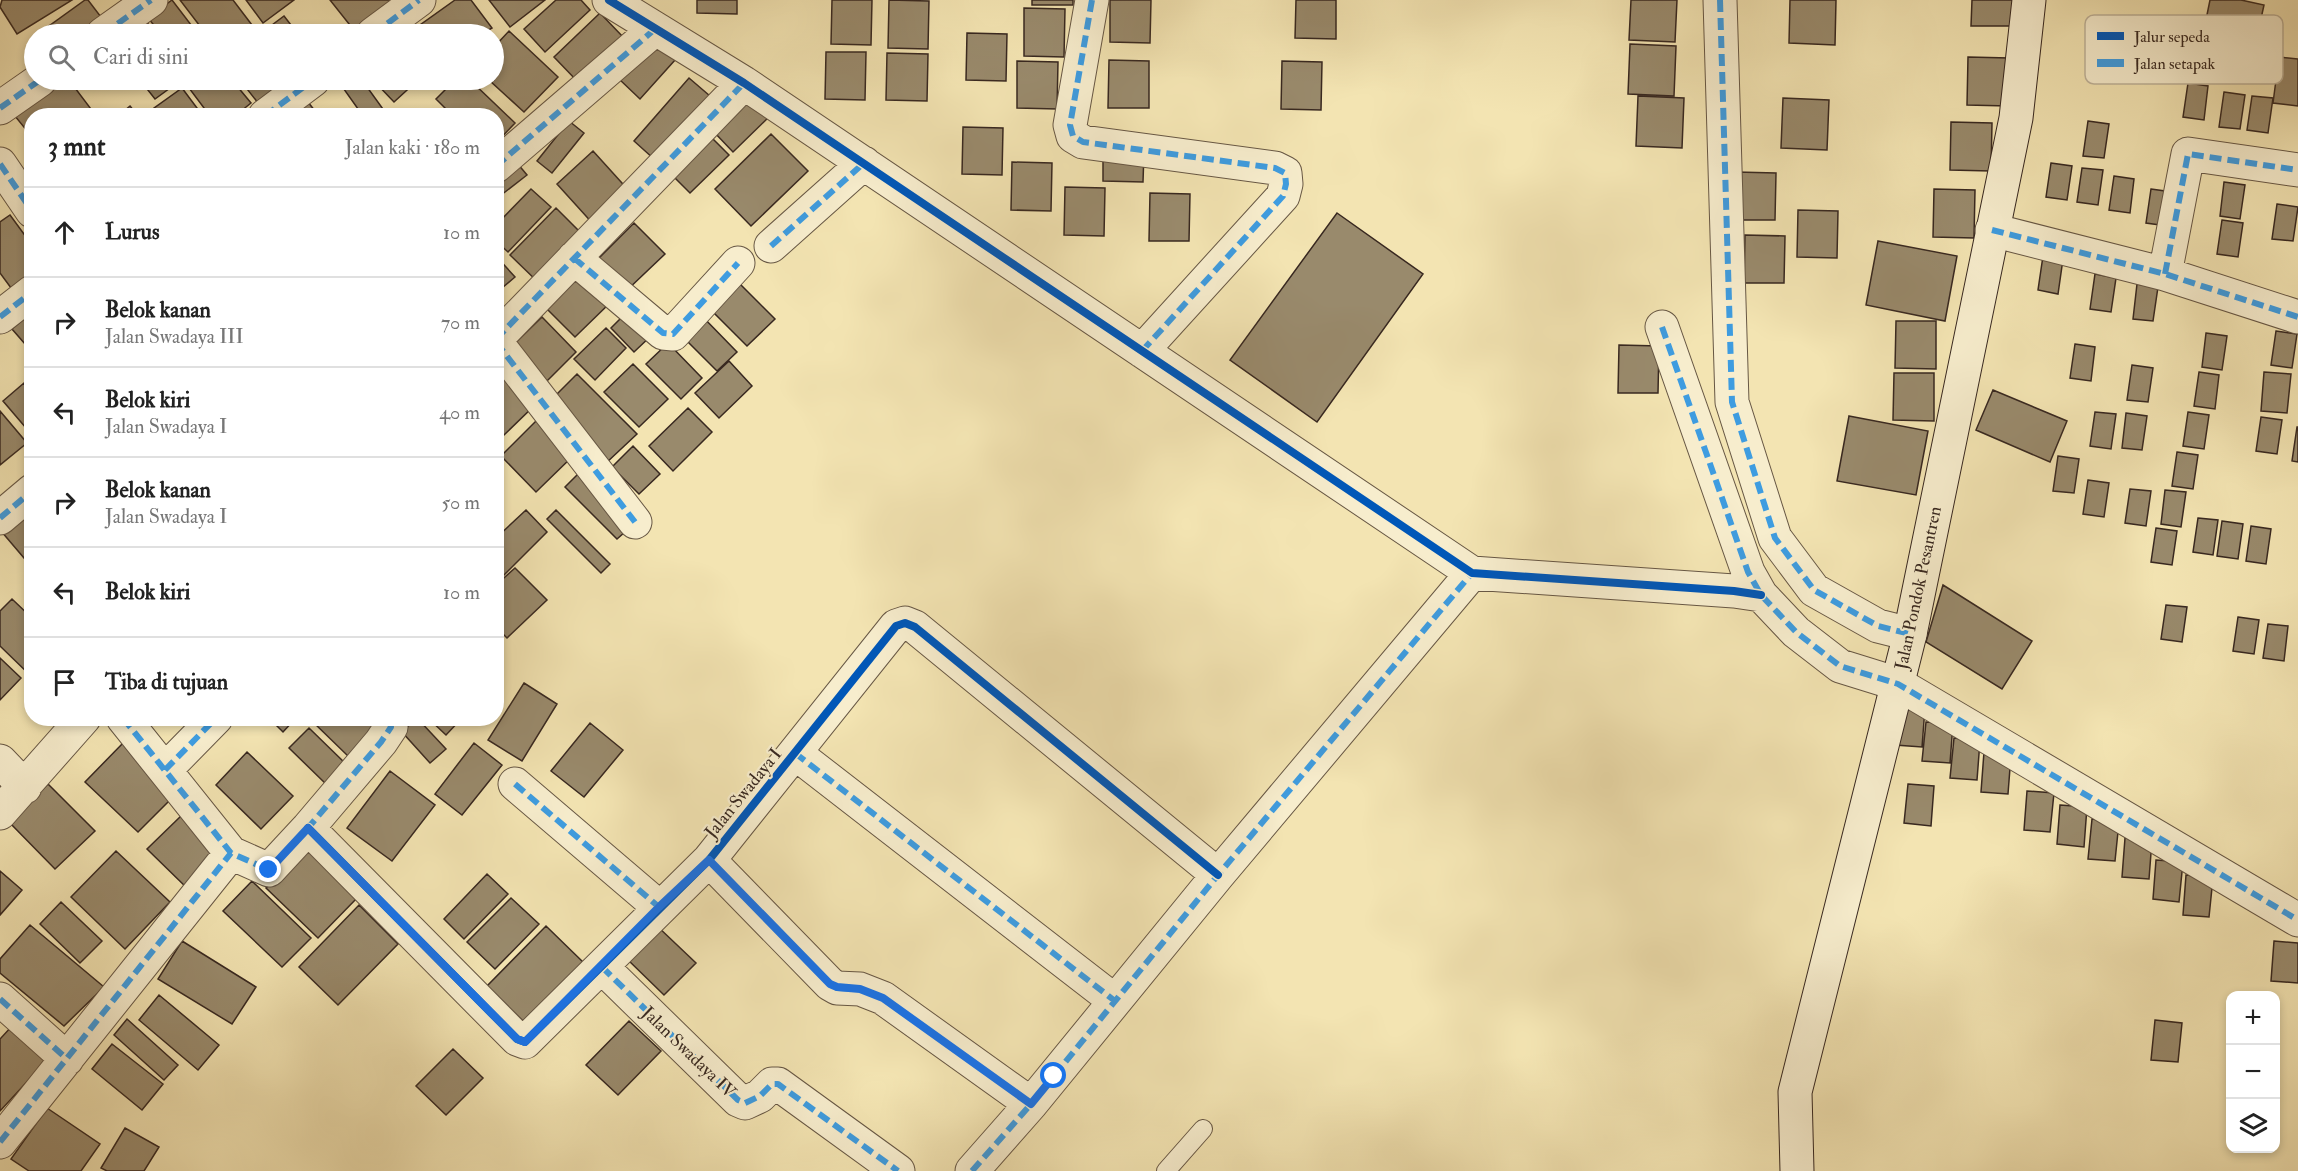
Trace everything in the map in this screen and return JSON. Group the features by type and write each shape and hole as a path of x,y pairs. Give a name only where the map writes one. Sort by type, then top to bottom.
{"street":[{"path":"117,24 151,0"},
{"path":"387,24 419,0"},
{"path":"609,0 744,83 1472,573 1734,591 1761,595"},
{"path":"1092,0 1070,125 1073,136 1083,142 1275,168 1285,173 1286,184 1283,196 1142,351"},
{"path":"1720,0 1732,402 1775,538 1814,590 1878,626 1909,636"},
{"name":"Jalan Pondok Pesantren","path":"1797,1171 1796,1092 1909,636 2016,118 2029,0"},
{"path":"504,159 655,30"},
{"path":"504,332 744,83"},
{"path":"0,108 26,90"},
{"path":"276,108 300,90"},
{"path":"2165,274 2188,154 2298,170"},
{"path":"0,164 24,199"},
{"path":"771,246 864,164"},
{"path":"1992,230 2165,274 2298,317"},
{"path":"574,258 663,333 673,334 738,263"},
{"path":"0,317 24,298"},
{"path":"1662,327 1748,572 1761,595 1796,632 1840,666 1899,680 2298,920"},
{"path":"504,351 634,522"},
{"path":"0,518 24,498"},
{"path":"972,1171 1031,1104 1218,875 1472,573"},
{"name":"Jalan Swadaya I","path":"308,828 519,1041 528,1040 659,907 709,860 896,626 905,623 924,635 1218,875"},
{"path":"0,813 26,787 77,726"},
{"path":"129,726 231,853 269,870 381,742 391,726"},
{"path":"165,770 208,726"},
{"path":"795,753 1115,1001"},
{"path":"0,761 26,787"},
{"path":"515,784 659,907"},
{"path":"0,1142 231,853"},
{"path":"709,860 830,984 837,987 860,989 883,998 1031,1104"},
{"name":"Jalan Swadaya IV","path":"602,967 738,1100 745,1103 760,1096 771,1084 778,1084 898,1171"},
{"path":"0,999 67,1059"}],"lane":[{"path":"1166,1171 1203,1129"}],"building":[{"path":"2,0 72,0 33,24 24,24 24,30 17,34 0,7"},
{"path":"85,0 88,0 101,17 92,24 52,24"},
{"path":"172,0 190,24 153,24 148,18"},
{"path":"180,0 233,0 251,24 198,24"},
{"path":"246,0 294,0 263,23"},
{"path":"330,0 412,0 380,24 349,24"},
{"path":"455,0 471,0 489,24 421,24"},
{"path":"489,0 545,0 510,27"},
{"path":"556,0 581,0 590,10 545,52 524,29"},
{"path":"697,0 737,0 737,14 697,13"},
{"path":"832,0 872,0 871,45 831,44"},
{"path":"889,0 929,1 928,49 888,48"},
{"path":"1032,0 1073,0 1073,5 1032,5"},
{"path":"1110,0 1151,0 1150,43 1110,42"},
{"path":"1296,0 1336,0 1336,39 1295,38"},
{"path":"1631,0 1677,0 1675,42 1629,40"},
{"path":"1790,0 1836,0 1835,45 1789,43"},
{"path":"1972,0 2013,0 2012,26 1971,26"},
{"path":"2210,0 2241,0 2264,5 2262,15 2207,15"},
{"path":"1024,8 1065,9 1064,57 1024,56"},
{"path":"600,13 624,38 578,82 554,57"},
{"path":"284,16 290,24 273,24"},
{"path":"509,31 558,77 524,112 500,90 504,90 504,36"},
{"path":"967,33 1007,34 1006,81 966,80"},
{"path":"652,40 675,60 640,99 618,78"},
{"path":"1630,44 1676,46 1674,96 1628,94"},
{"path":"826,52 866,52 865,100 825,99"},
{"path":"887,53 928,54 927,101 886,100"},
{"path":"1968,57 2009,58 2008,106 1967,105"},
{"path":"2283,57 2298,59 2298,106 2273,103 2275,84 2283,84"},
{"path":"1109,60 1149,61 1149,108 1108,108"},
{"path":"1017,61 1058,62 1057,109 1017,108"},
{"path":"1282,61 1322,62 1321,110 1281,109"},
{"path":"689,78 710,96 654,159 634,141"},
{"path":"2188,84 2208,86 2204,120 2183,117"},
{"path":"37,90 77,90 90,108 24,108 24,127 10,110"},
{"path":"148,90 167,90 155,99"},
{"path":"179,90 184,90 197,108 154,108"},
{"path":"190,90 240,90 251,103 245,108 204,108"},
{"path":"248,90 286,90 262,108"},
{"path":"345,90 369,90 382,108 357,108"},
{"path":"383,90 407,90 394,102"},
{"path":"445,90 480,90 499,108 445,108 436,99"},
{"path":"2224,92 2245,95 2240,129 2219,127"},
{"path":"754,94 773,113 733,152 714,132"},
{"path":"1638,96 1684,98 1682,148 1636,146"},
{"path":"2252,96 2273,98 2268,133 2247,130"},
{"path":"304,97 313,108 290,108"},
{"path":"1783,98 1829,100 1827,150 1781,148"},
{"path":"504,112 515,123 504,135"},
{"path":"569,121 584,133 552,173 537,161"},
{"path":"2088,121 2109,124 2104,158 2083,156"},
{"path":"1951,122 1992,123 1991,171 1950,170"},
{"path":"963,127 1003,128 1002,175 962,174"},
{"path":"771,134 808,171 751,226 715,189"},
{"path":"711,137 729,155 690,193 672,175"},
{"path":"1103,149 1144,152 1143,182 1103,181"},
{"path":"593,151 631,193 595,226 557,184"},
{"path":"1012,162 1052,163 1051,211 1011,210"},
{"path":"517,163 527,175 504,193 504,173"},
{"path":"2051,163 2072,166 2067,200 2046,197"},
{"path":"2082,168 2103,170 2098,205 2077,202"},
{"path":"1736,172 1776,173 1775,220 1735,220"},
{"path":"2114,176 2134,179 2130,213 2109,210"},
{"path":"2224,182 2245,185 2240,219 2220,216"},
{"path":"1065,187 1105,188 1104,236 1064,235"},
{"path":"531,189 551,207 508,252 504,248 504,217"},
{"path":"1934,189 1975,190 1974,238 1933,237"},
{"path":"2151,189 2172,192 2167,226 2146,223"},
{"path":"1150,193 1190,194 1189,241 1149,241"},
{"path":"2277,204 2298,207 2293,241 2272,239"},
{"path":"556,208 587,239 541,285 510,255"},
{"path":"1798,210 1838,211 1837,258 1797,257"},
{"path":"1337,213 1423,274 1317,422 1230,360"},
{"path":"10,215 24,234 24,285 14,292 0,273 0,222"},
{"path":"2222,220 2243,223 2238,257 2217,254"},
{"path":"634,223 665,254 624,293 594,263"},
{"path":"1745,235 1785,236 1784,283 1744,283"},
{"path":"1878,241 1957,256 1945,321 1866,305"},
{"path":"2043,256 2063,259 2058,294 2038,290"},
{"path":"504,265 515,277 504,286"},
{"path":"583,267 614,299 575,337 543,305"},
{"path":"2095,274 2116,278 2111,312 2090,309"},
{"path":"740,284 775,319 747,346 712,311"},
{"path":"2137,284 2158,287 2153,321 2133,319"},
{"path":"630,309 654,333 634,352 611,328"},
{"path":"699,313 737,352 717,371 679,333"},
{"path":"542,317 576,352 544,384 509,349"},
{"path":"24,319 24,343 12,329"},
{"path":"1896,321 1936,321 1936,369 1895,368"},
{"path":"606,328 626,348 595,380 574,359"},
{"path":"2276,331 2297,334 2292,368 2271,365"},
{"path":"2206,333 2227,336 2222,370 2202,367"},
{"path":"668,343 702,378 681,399 646,364"},
{"path":"2075,344 2095,347 2091,381 2070,378"},
{"path":"1619,345 1659,346 1658,393 1618,393"},
{"path":"729,361 752,386 719,418 695,393"},
{"path":"633,364 668,399 639,427 604,392"},
{"path":"2132,365 2153,368 2148,402 2127,400"},
{"path":"504,370 537,403 504,435"},
{"path":"2199,372 2219,375 2215,409 2194,406"},
{"path":"2264,372 2291,374 2287,413 2261,411"},
{"path":"1894,373 1934,373 1934,421 1893,420"},
{"path":"577,374 637,434 605,464 546,405"},
{"path":"24,383 24,426 3,401"},
{"path":"1993,390 2067,421 2050,462 1976,430"},
{"path":"688,408 712,432 673,471 649,446"},
{"path":"0,411 24,439 24,445 0,465"},
{"path":"2095,412 2116,414 2111,449 2090,446"},
{"path":"2188,412 2209,415 2204,449 2183,446"},
{"path":"2126,413 2147,416 2142,450 2122,448"},
{"path":"541,416 577,452 536,492 504,459 504,453"},
{"path":"1849,416 1928,431 1916,495 1837,481"},
{"path":"2261,417 2282,420 2277,454 2256,451"},
{"path":"2298,427 2298,462 2292,461"},
{"path":"633,446 660,474 639,494 612,467"},
{"path":"2177,452 2198,455 2193,489 2172,486"},
{"path":"2058,456 2079,459 2074,493 2053,491"},
{"path":"581,471 634,524 617,539 565,487"},
{"path":"2088,480 2109,483 2104,517 2083,514"},
{"path":"2130,489 2151,491 2146,526 2125,523"},
{"path":"2165,490 2186,492 2181,527 2161,524"},
{"path":"526,510 547,532 504,575 504,531"},
{"path":"556,510 610,564 601,573 547,519"},
{"path":"24,512 24,558 1,531"},
{"path":"2198,518 2218,520 2213,555 2193,552"},
{"path":"2222,521 2243,524 2238,559 2217,556"},
{"path":"2251,526 2271,529 2266,564 2246,561"},
{"path":"2156,528 2177,531 2172,565 2151,562"},
{"path":"515,568 547,600 507,638 504,635 504,578"},
{"path":"1943,585 2032,641 2002,689 1926,642"},
{"path":"12,599 24,610 24,669 0,646 0,611"},
{"path":"2166,605 2187,607 2182,642 2161,639"},
{"path":"2238,617 2259,620 2254,654 2233,651"},
{"path":"2268,624 2288,626 2284,661 2263,658"},
{"path":"0,658 21,678 0,700"},
{"path":"524,683 557,704 522,761 488,740 497,726 504,726 504,715"},
{"path":"1898,705 1925,708 1922,747 1895,745"},
{"path":"1926,722 1953,724 1950,763 1922,761"},
{"path":"590,723 623,750 584,797 551,771"},
{"path":"277,726 289,726 283,732"},
{"path":"317,726 376,726 350,758"},
{"path":"408,726 424,726 446,749 430,763 402,732"},
{"path":"436,726 454,726 446,735"},
{"path":"309,728 348,766 328,786 289,748"},
{"path":"1954,738 1980,741 1977,780 1950,778"},
{"path":"123,743 176,794 138,832 85,782"},
{"path":"474,743 502,765 462,815 435,794"},
{"path":"247,752 293,796 261,829 216,785"},
{"path":"1984,752 2011,755 2008,794 1981,792"},
{"path":"390,771 435,805 392,861 347,828"},
{"path":"48,784 95,831 55,869 9,822"},
{"path":"1908,784 1934,786 1931,826 1904,823"},
{"path":"2027,791 2054,793 2050,832 2024,830"},
{"path":"2060,805 2087,807 2084,847 2057,844"},
{"path":"182,815 225,856 190,891 147,849"},
{"path":"2092,819 2119,822 2115,861 2088,859"},
{"path":"2125,838 2152,840 2149,879 2122,877"},
{"path":"305,848 357,898 318,938 266,888"},
{"path":"116,851 170,902 125,949 71,897"},
{"path":"2156,860 2183,862 2179,902 2153,899"},
{"path":"0,871 22,890 0,915"},
{"path":"487,874 508,894 464,939 444,919"},
{"path":"2186,875 2213,878 2209,917 2183,915"},
{"path":"252,881 311,938 282,967 223,911"},
{"path":"511,898 539,924 495,969 467,942"},
{"path":"61,902 102,941 80,963 40,924"},
{"path":"359,905 398,944 338,1005 299,967"},
{"path":"30,925 104,987 64,1026 0,973 0,959"},
{"path":"656,925 696,963 664,995 625,957"},
{"path":"546,926 585,964 526,1024 487,986"},
{"path":"182,941 256,987 232,1024 158,979"},
{"path":"2274,941 2298,943 2298,983 2271,981"},
{"path":"159,995 219,1045 198,1070 139,1020"},
{"path":"127,1019 178,1065 164,1080 114,1035"},
{"path":"2155,1020 2182,1023 2178,1062 2151,1060"},
{"path":"629,1021 661,1051 618,1095 586,1065"},
{"path":"12,1026 48,1059 0,1111 0,1039"},
{"path":"112,1044 163,1084 142,1110 92,1069"},
{"path":"453,1049 483,1078 446,1115 416,1086"},
{"path":"47,1108 100,1144 81,1171 29,1171 11,1159"},
{"path":"125,1128 159,1147 144,1171 107,1171 101,1168"}],"marked path":[{"path":"117,24 151,0"},
{"path":"387,24 419,0"},
{"path":"1092,0 1070,125 1073,136 1083,142 1275,168 1285,173 1286,184 1283,196 1142,351"},
{"path":"1720,0 1732,402 1775,538 1814,590 1878,626 1910,634"},
{"path":"504,159 655,29"},
{"path":"504,331 744,83"},
{"path":"0,108 26,90"},
{"path":"276,108 300,90"},
{"path":"2165,274 2188,154 2298,170"},
{"path":"771,246 864,163"},
{"path":"0,164 24,199"},
{"path":"1992,230 2165,274 2298,317"},
{"path":"574,258 663,333 673,334 738,263"},
{"path":"0,317 24,298"},
{"path":"1662,327 1748,572 1761,595 1796,632 1840,666 1898,684 2298,920"},
{"path":"504,352 635,522"},
{"path":"0,518 24,498"},
{"path":"972,1171 1031,1104 1218,875 1472,573"},
{"path":"129,726 231,853 269,870 381,742 391,726"},
{"path":"165,770 208,726"},
{"path":"795,753 1115,1001"},
{"path":"515,784 659,907"},
{"path":"0,1142 231,853"},
{"path":"709,860 830,984 837,988 860,989 883,998 1031,1104"},
{"path":"602,967 738,1100 745,1103 760,1096 772,1084 778,1084 898,1171"},
{"path":"0,999 67,1059"}],"cycle path":[{"path":"609,0 744,83 1472,573 1734,591 1761,595"},
{"path":"308,828 517,1039 525,1042 709,860 896,626 905,623 915,627 1218,875"}],"route":[{"path":"269,870 308,828 519,1041 525,1042 709,860 830,984 837,987 860,989 883,998 1031,1104 1054,1076"}]}
